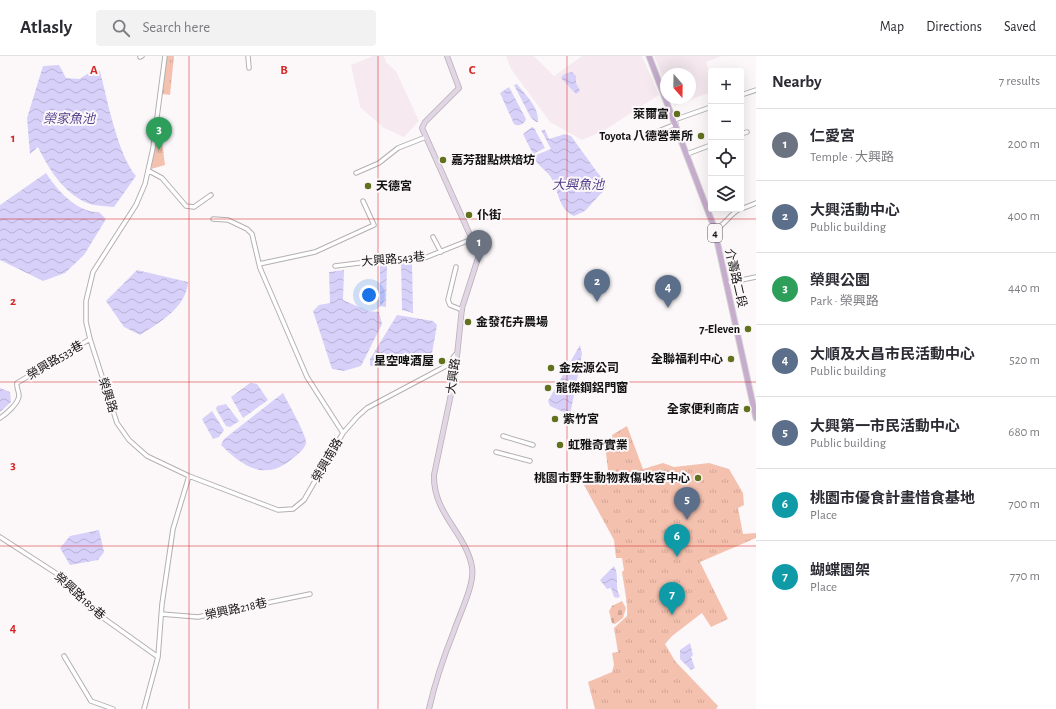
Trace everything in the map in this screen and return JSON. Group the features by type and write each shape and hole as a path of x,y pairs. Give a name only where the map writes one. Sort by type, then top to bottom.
{"main road":[{"name":"介壽路二段","path":"649,56 687,154 714,230 756,418"}],"street":[{"name":"榮興路","path":"165,56 150,171 136,205 92,272 85,311 90,339 117,423 123,433 140,452 189,476"},
{"path":"248,56 249,68"},
{"name":"大興路","path":"428,709 443,660 473,577 469,557 436,499 434,486 434,475 455,375 456,354 462,310 479,255 422,128 425,122 459,88 447,56"},
{"path":"744,95 756,90"},
{"path":"656,132 675,122 708,108"},
{"path":"356,173 379,163 398,148 426,137"},
{"path":"687,154 708,146"},
{"path":"150,171 162,178 186,206 194,207 211,194"},
{"path":"259,264 316,252 374,225 363,202"},
{"path":"744,208 756,203"},
{"path":"714,230 726,223 732,214 736,212"},
{"path":"213,220 228,220 247,229 252,234 259,264 307,377 343,433"},
{"path":"433,237 441,252"},
{"name":"大興路543巷","path":"335,266 399,258 422,259 472,239"},
{"path":"456,267 448,293 448,303 462,310"},
{"path":"727,283 756,277"},
{"name":"榮興路533巷","path":"0,418 7,414 19,396 17,383 90,339"},
{"name":"榮興南路","path":"189,476 278,510 293,509 304,500 343,433 357,417 367,408 446,366 456,354"},
{"path":"502,436 533,444"},
{"path":"496,452 530,461"},
{"path":"144,709 158,658 161,614 173,529 189,476"},
{"name":"榮興路189巷","path":"0,537 65,579 96,613 158,658"},
{"name":"榮興路218巷","path":"161,614 198,617 310,594"},
{"path":"64,656 91,701 113,709"}],"shaded area":[{"path":"373,56 384,56 386,62 396,71 419,121 404,137 384,128 360,107 351,65"},
{"path":"506,56 534,56 554,76 582,56 642,56 659,95 605,130 582,140 550,122 511,69"},
{"path":"654,56 722,56 706,62 708,68 708,93 696,98 696,68 660,68 660,70"}],"green space":[{"path":"166,56 174,56 170,95 162,94"},
{"path":"156,133 161,134 165,165 151,169"},
{"path":"627,426 643,469 663,463 674,467 709,463 729,469 743,493 744,505 738,508 743,534 756,533 756,538 700,562 728,619 711,627 702,613 672,636 665,644 675,661 718,706 716,709 595,709 588,682 612,672 614,665 612,653 618,652 614,628 627,616 627,605 622,572 624,570 622,558 616,558 614,540 584,485 608,470 606,453 614,447 612,435"},
{"path":"622,601 626,608 623,618 615,624 612,623 609,611 612,606"}],"water":[{"name":"榮家魚池","path":"59,65 66,78 79,79 92,71 100,71 119,141 124,155 136,176 114,207 93,205 73,195 65,188 53,173 38,147 30,154 27,118 43,66"},
{"path":"572,72 576,76 576,83 580,91 576,94 561,78 564,74"},
{"path":"517,84 534,106 538,116 538,122 531,118 514,85"},
{"path":"509,87 526,119 523,124 514,124 500,93"},
{"name":"大興魚池","path":"532,127 545,148 533,154 523,134"},
{"name":"大興魚池","path":"541,130 545,130 549,139 565,134 571,136 606,182 606,188 585,211 574,216 568,213 561,203 550,176 535,159 534,156 551,149"},
{"path":"46,173 62,193 75,205 83,209 99,212 106,219 84,255 65,273 43,281 0,260 0,205"},
{"path":"401,262 412,262 413,313 402,310"},
{"path":"387,264 386,307 380,306 380,266"},
{"path":"137,270 188,282 186,291 177,307 163,320 140,335 124,327 106,301"},
{"path":"344,270 343,300 368,311 379,312 382,324 361,366 344,371 332,369 313,311 319,305 330,303 329,272"},
{"path":"397,315 433,321 437,325 431,359 370,366 370,359"},
{"path":"580,345 582,354 570,415 550,406 548,401"},
{"path":"250,383 257,384 268,400 243,418 231,397"},
{"path":"0,388 10,392 11,402 0,412"},
{"path":"283,393 301,427 306,440 304,447 296,456 282,466 263,470 246,465 229,453 221,445 224,439"},
{"path":"226,404 239,421 230,427 226,426 216,409 217,406"},
{"path":"212,411 224,430 219,437 213,439 202,419"},
{"path":"99,530 104,552 98,560 70,565 60,548 70,536"},
{"path":"614,566 617,574 617,589 620,596 618,598 614,597 611,588 607,589 600,580"},
{"path":"690,643 693,655 691,657 695,668 691,670 680,659 680,650"}],"place":[{"name":"萊爾富","path":"677,114"},
{"name":"Toyota 八德營業所","path":"701,136"},
{"name":"榮興公園","path":"159,150"},
{"name":"嘉芳甜點烘焙坊","path":"443,160"},
{"name":"天德宮","path":"368,186"},
{"name":"仆街","path":"469,215"},
{"name":"仁愛宮","path":"479,263"},
{"name":"大興活動中心","path":"597,302"},
{"name":"大順及大昌市民活動中心","path":"668,308"},
{"name":"金發花卉農場","path":"468,322"},
{"name":"7-Eleven","path":"748,329"},
{"name":"全聯福利中心","path":"731,359"},
{"name":"星空啤酒屋","path":"442,361"},
{"name":"金宏源公司","path":"551,368"},
{"name":"龍傑鋼鋁門窗","path":"548,388"},
{"name":"全家便利商店","path":"747,409"},
{"name":"紫竹宮","path":"555,419"},
{"name":"虹雅奇實業","path":"560,445"},
{"name":"桃園市野生動物救傷收容中心","path":"698,478"},
{"name":"大興第一市民活動中心","path":"687,520"},
{"name":"桃園市優食計畫惜食基地","path":"677,557"},
{"name":"蝴蝶園架","path":"672,615"}]}
